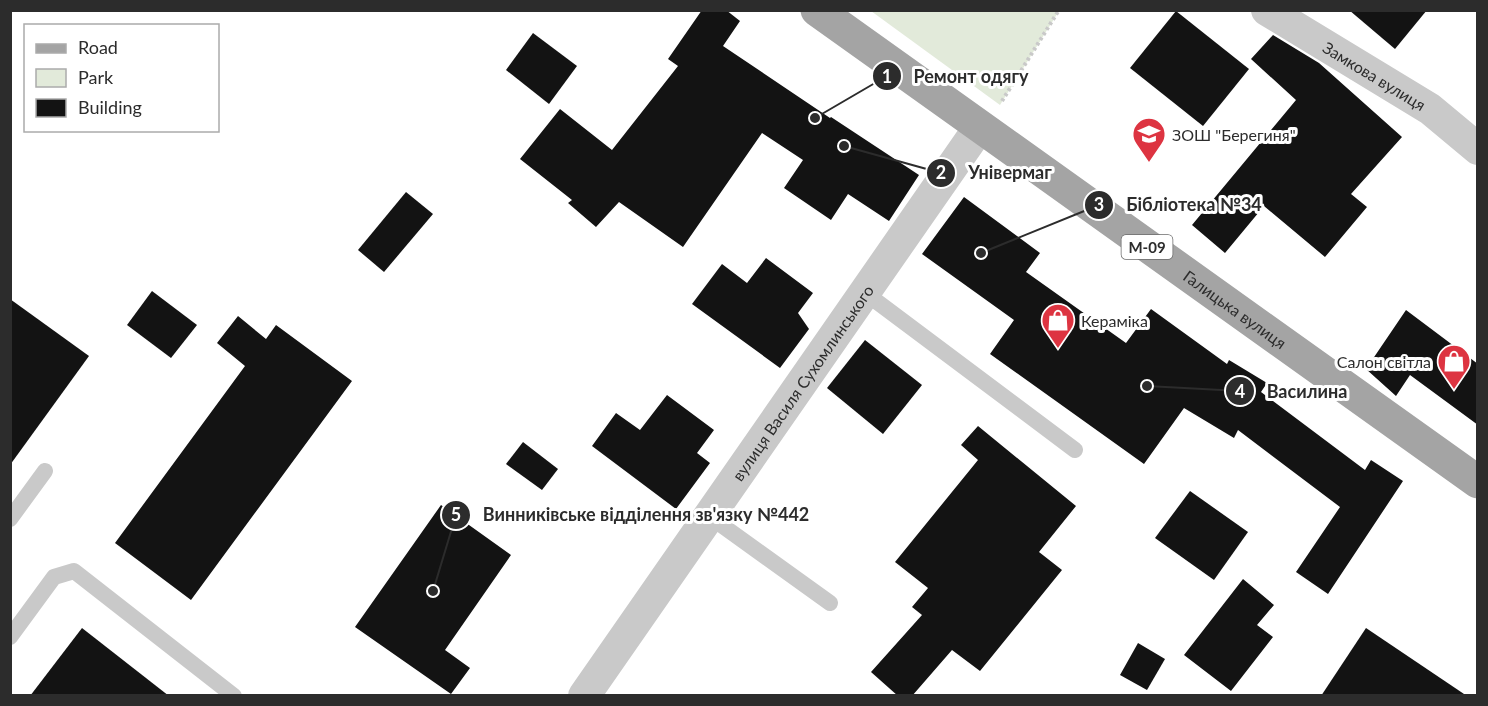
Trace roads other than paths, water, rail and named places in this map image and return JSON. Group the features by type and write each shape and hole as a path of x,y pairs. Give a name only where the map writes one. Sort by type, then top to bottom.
{"main road":[{"name":"Галицька вулиця","path":"817,10 989,116 1478,482"}],"street":[{"name":"Замкова вулиця","path":"1267,10 1430,109 1478,148"},
{"name":"вулиця Василя Сухомлинського","path":"584,696 989,116"}],"lane":[{"path":"864,292 1075,450"},
{"path":"10,519 45,471"},
{"path":"709,516 830,603"},
{"path":"10,636 54,577 74,571 234,696"}],"place":[{"name":"Ремонт одягу","path":"815,118"},
{"name":"Універмаг","path":"844,146"},
{"name":"ЗОШ \"Берегиня\"","path":"1149,163"},
{"name":"Бібліотека №34","path":"981,253"},
{"name":"Кераміка","path":"1058,349"},
{"name":"Василина","path":"1147,386"},
{"name":"Салон світла","path":"1454,390"},
{"name":"Винниківське відділення зв'язку №442","path":"433,591"}]}
